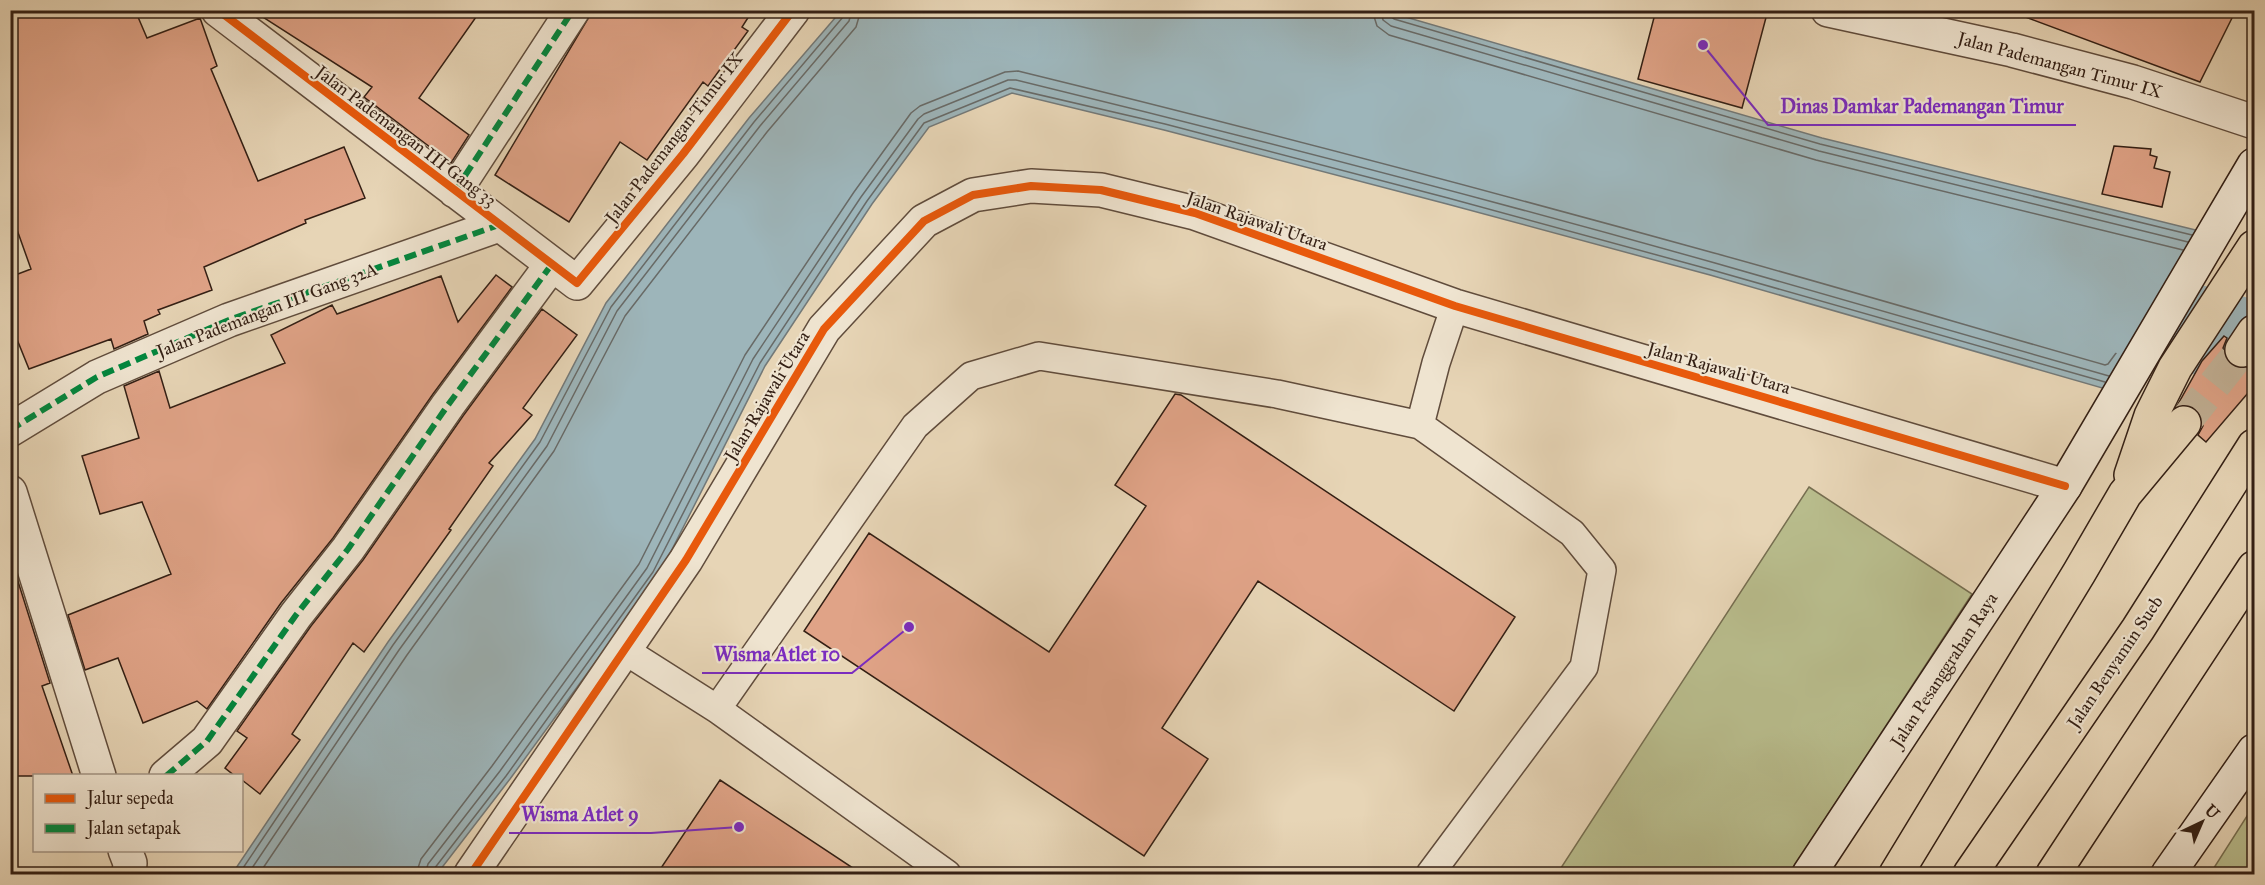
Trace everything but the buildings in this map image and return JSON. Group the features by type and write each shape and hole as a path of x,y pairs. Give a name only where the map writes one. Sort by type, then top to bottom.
{"main road":[{"path":"2125,494 2151,416 2175,368 2254,247"},
{"path":"1896,874 2125,494 2184,423"},
{"name":"Jalan Benyamin Sueb","path":"1970,874 2138,630 2254,446"},
{"path":"2053,874 2254,568"}],"street":[{"name":"Jalan Pademangan III Gang 33","path":"218,10 565,274"},
{"path":"455,191 573,10"},
{"name":"Jalan Pademangan Timur IX","path":"168,774 207,741 296,615 348,549 448,405 565,274 683,154 793,10"},
{"name":"Jalan Pademangan Timur IX","path":"1828,10 2012,50 2078,67 2133,82 2254,122"},
{"path":"2071,475 2254,165"},
{"name":"Jalan Rajawali Utara","path":"471,874 686,560 825,329 924,222 973,195 1031,186 1101,189 1195,213 1455,306 2071,475"},
{"name":"Jalan Pademangan III Gang 32A","path":"10,430 97,377 229,320 499,225"},
{"name":"Jalan Pesanggrahan Raya","path":"1809,874 2071,475"},
{"path":"10,492 98,774"},
{"path":"2168,874 2254,750"}],"lane":[{"path":"1420,425 1436,363 1455,306"},
{"path":"717,709 915,426 971,376 1039,356 1277,394 1420,425 1572,532 1602,570 1584,667 1430,874"},
{"path":"624,650 717,709 947,874"}],"green space":[{"path":"1809,487 1972,594 1789,874 1557,874"},
{"path":"2254,805 2254,874 2210,874"}],"water":[{"path":"841,11 1385,11 1822,138 2228,238 2116,392 1710,275 1164,130 1012,93 929,127 872,204 765,366 659,575 510,779 437,874 232,874 388,642 535,439 606,303 749,118"}],"waterway":[{"path":"2061,292 2254,345"}],"tunnel":[{"path":"2184,423 2242,350"}],"marked path":[{"path":"455,191 573,10"},
{"path":"10,430 97,377 229,320 499,225"},
{"path":"168,774 207,741 552,264"}],"cycle path":[{"path":"218,10 577,283 683,154 793,10"},
{"path":"471,874 686,560 824,329 924,221 973,195 1031,186 1101,190 1195,213 1455,306 2065,486"}],"place":[{"name":"Dinas Damkar Pademangan Timur","path":"1703,45"},
{"name":"Wisma Atlet 10","path":"909,627"},
{"name":"Wisma Atlet 9","path":"739,827"}]}
